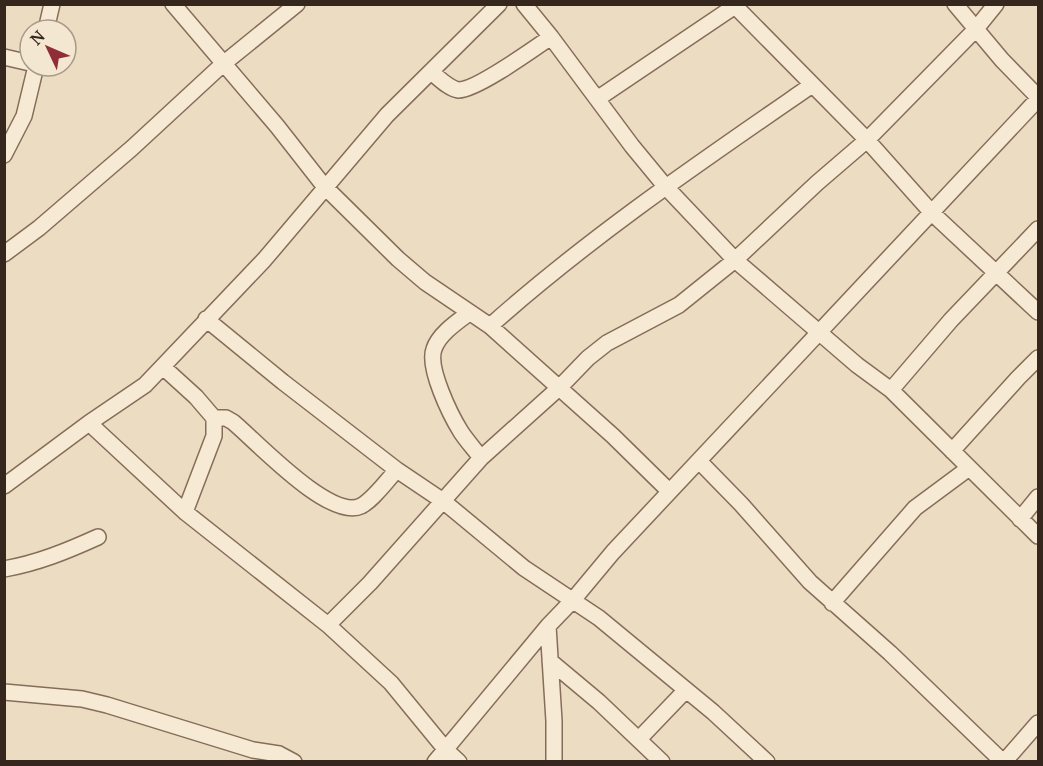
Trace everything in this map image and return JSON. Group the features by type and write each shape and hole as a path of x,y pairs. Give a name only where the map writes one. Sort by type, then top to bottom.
{"street":[{"path":"173,4 278,126 324,186 398,259 425,282 490,326 560,387 669,491"},
{"path":"4,254 39,228 132,148 223,64 297,4"},
{"path":"4,486 89,423 145,386 264,260 324,186 387,115 499,4"},
{"path":"524,4 664,186 735,260 891,390 1038,536"},
{"path":"435,762 613,552 1038,98 975,30 955,4"},
{"path":"328,625 370,583 481,458 560,387 588,358 607,343 678,305 735,260 809,190 867,140 975,30 996,4"},
{"path":"597,99 734,5 867,140 932,213 1038,312"},
{"path":"431,72 451,88 460,90 476,85 551,37"},
{"path":"4,155 24,116 33,78"},
{"path":"490,326 533,288 664,186 812,85"},
{"path":"891,390 922,352 1038,229"},
{"path":"470,313 442,337 434,349 433,362 449,408 462,433 481,458"},
{"path":"206,320 397,470 443,501 524,568 599,618 713,712 767,762"},
{"path":"952,451 1038,358"},
{"path":"163,367 196,397 214,418 214,436 185,512"},
{"path":"214,418 226,418 233,422 308,487 341,506 359,507 397,470"},
{"path":"89,423 185,512 328,625 391,683 446,750 459,762"},
{"path":"699,461 741,504 810,582 890,652 1004,762 1038,723"},
{"path":"832,603 915,508 969,468"},
{"path":"1020,519 1038,497"},
{"path":"4,569 54,557 99,537"},
{"path":"548,626 554,762"},
{"path":"550,661 662,762"},
{"path":"639,739 686,691"},
{"path":"4,692 82,699 107,705 253,750 279,754 294,762"}]}
